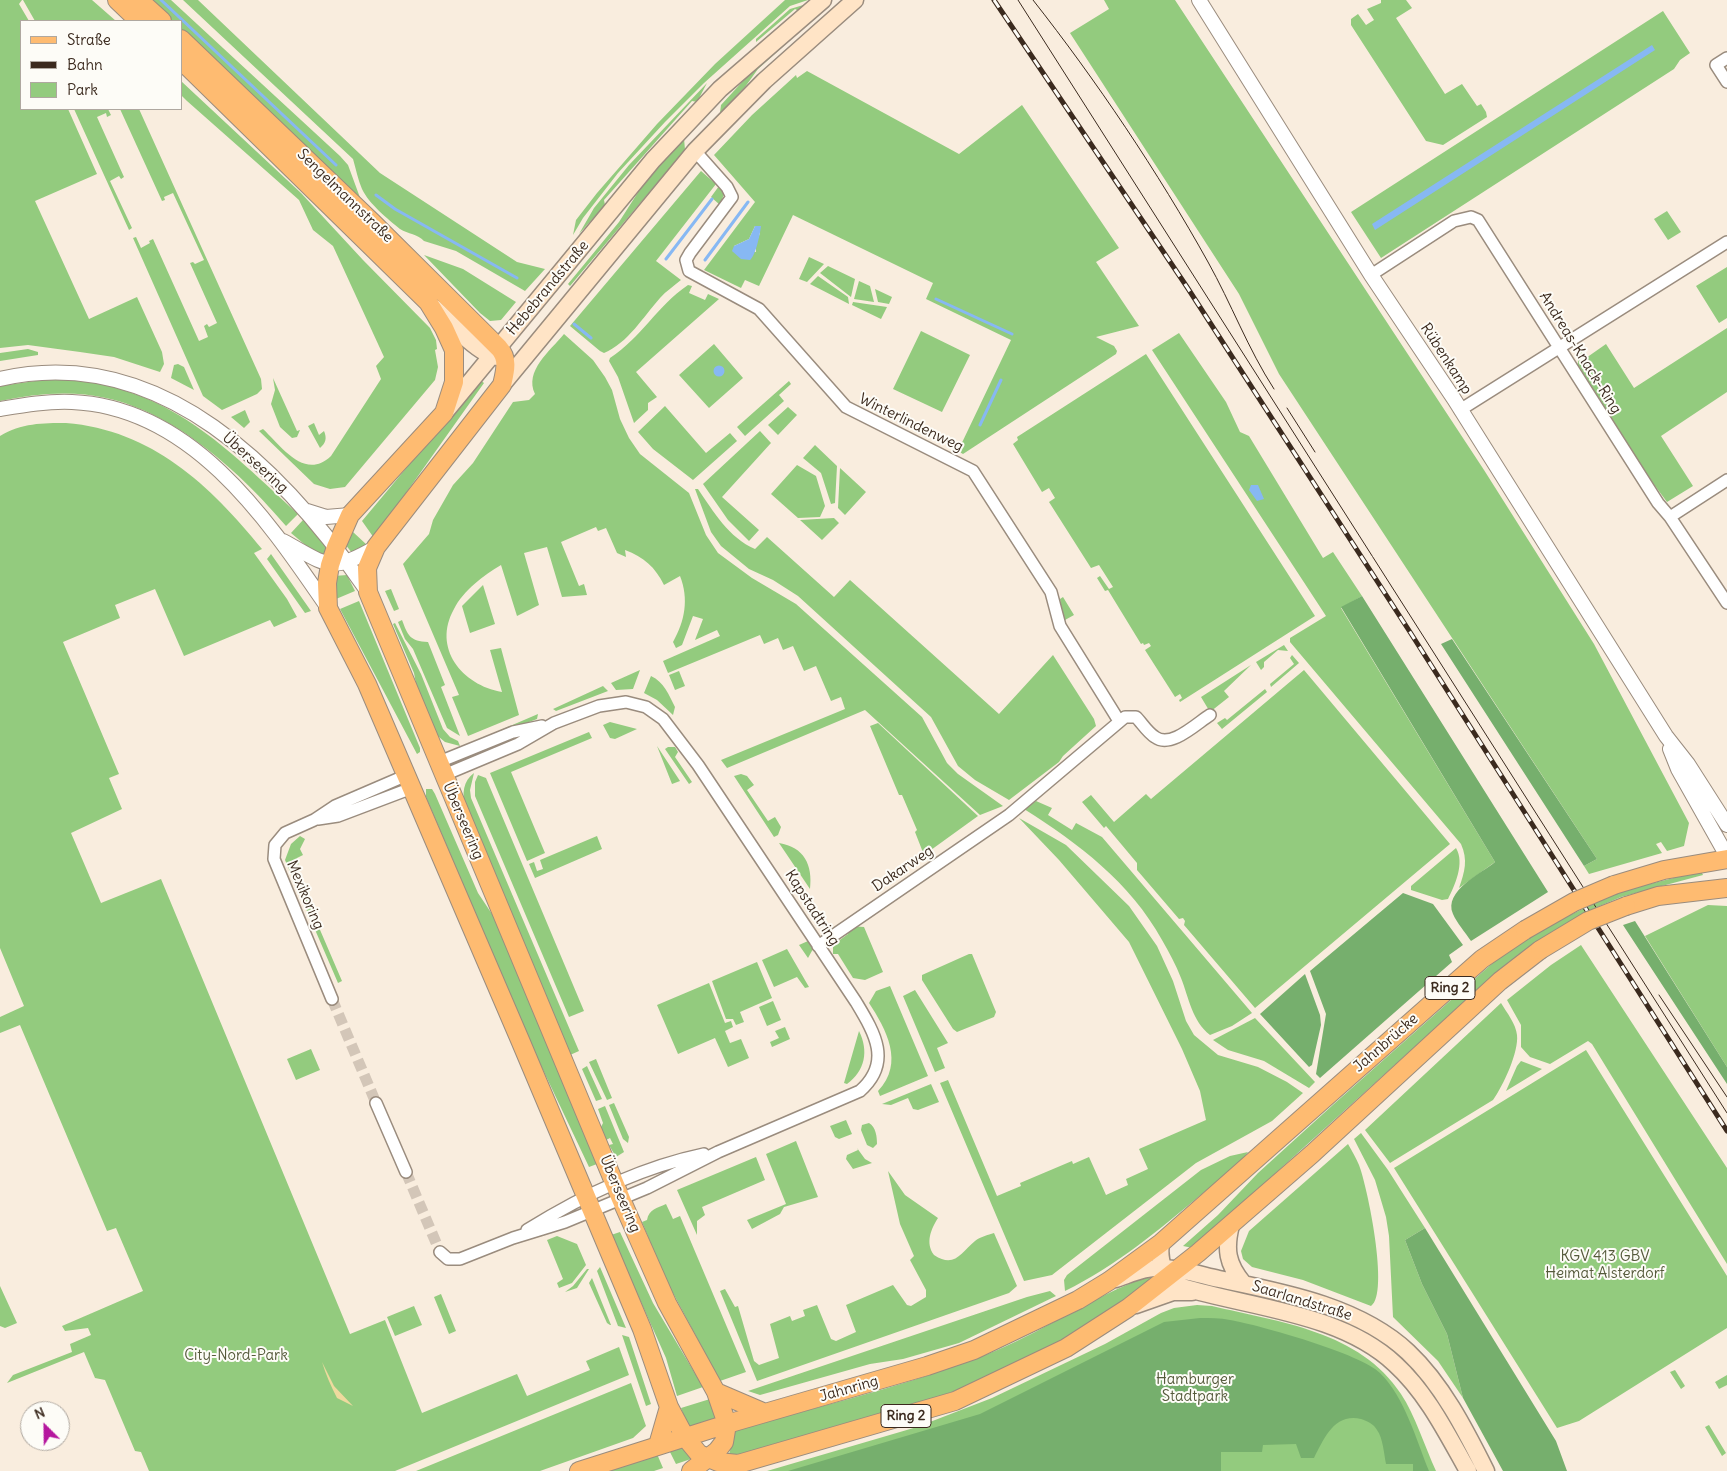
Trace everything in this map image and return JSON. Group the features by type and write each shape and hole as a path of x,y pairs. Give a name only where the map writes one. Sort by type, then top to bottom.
{"main road":[{"path":"117,0 138,20"},
{"path":"139,0 161,20"},
{"name":"Hebebrandstraße","path":"328,608 327,583 330,565 350,515 498,354 512,332 653,160 709,100 742,69 823,0"},
{"name":"Hebebrandstraße","path":"368,592 367,568 376,547 502,385 528,348 567,305 695,151 726,118 853,0"},
{"name":"Sengelmannstraße","path":"182,41 372,222 498,354"},
{"name":"Sengelmannstraße","path":"182,61 428,302 498,354"},
{"path":"709,100 707,108 711,115 718,119 726,118"},
{"path":"693,117 689,133 695,151"},
{"name":"Sengelmannstraße","path":"428,302 450,338 454,350 454,382 444,413"},
{"path":"502,385 505,370 498,354 528,348"},
{"name":"Überseering","path":"368,592 618,1192 667,1303 716,1392 727,1424"},
{"name":"Überseering","path":"328,608 367,684 590,1204 642,1329 669,1407 694,1450 711,1465"},
{"name":"Jahnbrücke","path":"1109,1281 1161,1242 1482,959 1525,930 1574,902 1614,885 1664,870 1727,858"},
{"name":"Jahnbrücke","path":"1128,1308 1169,1271 1231,1225 1312,1154 1500,982 1540,950 1588,921 1626,906 1658,896 1727,888"},
{"path":"1231,1225 1227,1242 1227,1256 1242,1284"},
{"path":"1161,1242 1160,1260 1169,1271"},
{"name":"Saarlandstraße","path":"1109,1281 1141,1270 1169,1271 1242,1284 1351,1314 1380,1330 1396,1342 1429,1374 1447,1401 1486,1471"},
{"name":"Saarlandstraße","path":"1169,1271 1182,1287 1318,1322 1345,1331 1374,1347 1395,1364 1412,1382 1433,1412 1468,1471"},
{"name":"Jahnring","path":"579,1471 658,1445 927,1366 974,1350 1030,1325 1109,1281"},
{"path":"1128,1308 1173,1292 1199,1292"},
{"name":"Ring 2","path":"711,1465 738,1464 955,1400 1066,1348 1128,1308"},
{"path":"716,1392 765,1413"},
{"path":"658,1445 669,1407"},
{"path":"692,1471 711,1465 724,1442 727,1424"}],"street":[{"name":"Rübenkamp","path":"1199,0 1371,275 1460,410 1666,736 1688,764 1727,825"},
{"path":"1727,58 1716,65 1727,82"},
{"name":"Winterlindenweg","path":"695,151 727,187 732,197 690,253 686,260 689,271 759,309 846,407 956,462 976,475 1048,588 1053,597 1060,626 1119,722"},
{"name":"Andreas-Knack-Ring","path":"1371,275 1454,221 1471,217 1478,220 1658,503 1670,517 1727,603"},
{"path":"1460,410 1727,242"},
{"name":"Überseering","path":"0,379 41,372 95,375 123,381 158,394 209,422 238,445 308,511 368,592"},
{"name":"Überseering","path":"0,409 37,402 73,402 104,406 136,417 168,432 226,476 280,539 328,608"},
{"path":"1670,517 1727,480"},
{"path":"308,511 326,517 350,515"},
{"path":"280,539 314,559 330,565 348,563 376,547"},
{"name":"Kapstadtring","path":"442,769 513,732 554,723 599,706 626,702 646,707 663,719 740,827 874,1031 878,1056 874,1072 860,1091 590,1204"},
{"path":"1119,722 1133,716 1154,737 1164,741 1172,739 1210,715"},
{"name":"Dakarweg","path":"818,946 1004,818 1119,722"},
{"name":"Rübenkamp","path":"1666,736 1678,769 1727,858"},
{"name":"Mexikoring","path":"332,998 273,856 275,845 281,836 314,820 338,816 409,781"},
{"path":"376,1103 406,1172"},
{"path":"440,1252 444,1257 454,1260 513,1238 560,1209 590,1204"}],"green space":[{"path":"0,0 22,0 19,4 28,20 20,20 20,110 68,110 97,174 35,201 89,319 137,297 162,352 164,364 160,372 114,357 28,345 0,348"},
{"path":"23,0 92,0 115,20 34,20"},
{"path":"149,0 171,0 340,156 348,165 362,203 182,32 182,20 170,20"},
{"path":"183,0 198,0 380,173 517,262 545,269 525,291 456,251 424,241 400,229 379,211 365,195 359,182 353,159"},
{"path":"785,0 808,0 790,6 704,83 665,122 618,173 583,218 573,235 576,220 657,124 715,64"},
{"path":"1104,0 1175,0 1484,470 1594,644 1689,823 1684,846 1667,851 1661,842 1656,844 1662,853 1589,874 1584,866 1597,859 1279,374 1239,294 1070,33 1109,9"},
{"path":"1381,0 1406,0 1412,8 1396,18 1445,94 1462,84 1477,106 1481,104 1487,117 1443,145 1426,141 1351,25 1351,19 1358,14 1366,25 1374,20 1367,9 1381,3"},
{"path":"810,3 801,12 795,9 756,42 756,39 790,9"},
{"path":"1663,11 1690,53 1680,60 1674,69 1381,258 1351,212"},
{"path":"820,13 758,69 745,87 720,113 721,105 755,68"},
{"path":"807,71 959,154 1022,105 1119,248 1096,262 1139,326 1096,337 1114,346 1117,351 1116,354 963,454 958,451 1011,340 926,299 933,283 793,215 759,286 745,280 741,288 704,270 755,202 714,155 752,115 796,75 797,78","holes":["755,226 760,233 756,244 756,252 734,246 749,239"]},
{"path":"182,82 301,193 430,328 436,340 437,349 435,350 438,367 435,380 345,487 330,489 314,484 259,431 263,429 294,459 312,465 321,463 331,456 381,379 376,366 384,357 333,246 313,230 299,200 182,96"},
{"path":"707,83 697,102 692,101 604,200 605,205 579,234 594,208 629,165"},
{"path":"74,110 108,110 111,115 107,117 106,113 97,117 124,177 121,179 119,176 110,181 132,228 129,230"},
{"path":"120,110 139,110 261,379 262,389 257,394 222,410 203,396 133,238 136,237 141,248 153,239 199,341 208,337 204,326 207,324 209,327 217,323 190,263 193,262 195,264 204,260 173,193 164,197 165,200 162,201"},
{"path":"684,138 685,150 570,286 568,284 619,222 653,169"},
{"path":"701,171 716,184 656,261 681,280 662,295 628,336 613,349 604,353 600,351 570,326"},
{"path":"719,186 724,194 720,205 711,197"},
{"path":"1667,211 1681,232 1668,240 1654,219"},
{"path":"424,255 463,269 516,302 501,320 490,321"},
{"path":"809,257 824,264 807,282 799,279"},
{"path":"828,266 855,279 851,297 820,273"},
{"path":"1727,267 1727,318 1719,323 1696,286"},
{"path":"818,276 848,297 849,304 810,284"},
{"path":"859,281 870,286 874,302 854,299"},
{"path":"688,285 692,286 689,293 705,300 708,294 719,299 636,372 657,397 648,403 648,410 634,423 618,377 609,361 610,358 631,341 667,303"},
{"path":"875,289 892,297 889,304 878,302"},
{"path":"853,302 887,307 881,319 852,305"},
{"path":"1727,328 1727,392 1661,436 1693,486 1667,502 1624,444 1577,366 1581,351 1586,358 1606,344 1634,388"},
{"path":"921,331 970,355 942,412 893,389"},
{"path":"1179,333 1226,402 1240,432 1249,436 1323,558 1333,552 1362,596 1341,608 1495,862 1459,888 1465,866 1461,844 1290,642 1290,638 1326,616 1152,350"},
{"path":"564,334 593,360 605,377 612,390 620,419 629,438 640,454 689,493 706,535 718,553 752,578 796,604 922,717 947,763 958,774 1003,806 980,815 865,710 727,768 721,760 845,709 841,697 831,701 816,666 804,671 793,646 783,650 778,638 764,644 760,635 668,673 663,661 720,636 717,630 695,640 703,619 693,616 682,645 676,648 673,642 683,618 685,601 680,576 664,585 653,568 643,559 625,550 626,557 617,553 606,528 598,531 596,527 561,542 579,586 584,584 587,595 562,597 547,547 524,553 539,605 517,616 501,565 474,584 458,602 448,623 449,651 463,673 475,682 502,692 490,650 501,648 519,715 468,736 452,697 459,695 403,564 429,534 433,520 453,485 473,463 513,402 529,400 535,394 533,377 536,369 546,354"},
{"path":"714,344 743,378 709,408 679,375"},
{"path":"28,349 38,352 38,355 0,361 0,353"},
{"path":"1146,354 1315,616 1180,702 1179,700 1182,698 1180,694 1175,697 1145,650 1151,646 1149,643 1141,644 1108,590 1105,591 1097,578 1100,576 1109,589 1113,587 1099,565 1091,568 1049,502 1055,498 1049,488 1042,492 1013,444 1018,440 1017,437"},
{"path":"178,364 184,367 194,390 171,378 174,365"},
{"path":"273,378 297,431 300,430 297,437 292,438 280,427 271,404 275,390"},
{"path":"66,379 103,385 136,394 166,408 220,444 298,514 286,526 249,486 205,448 182,431 132,406 106,398 79,394 26,396 0,401 0,386 42,380"},
{"path":"480,380 484,383 374,538 362,521"},
{"path":"789,381 791,384 779,395 784,401 745,436 737,427"},
{"path":"665,406 706,453 730,433 737,441 693,480 653,449 638,432"},
{"path":"788,407 797,415 778,435 768,425"},
{"path":"245,410 250,422 244,428 231,417"},
{"name":"City-Nord-Park","path":"66,423 97,428 126,437 152,449 200,483 222,503 262,549 254,553 287,599 297,617 274,627 270,620 184,656 155,589 115,605 120,618 63,642 119,774 109,778 122,809 71,833 101,903 161,879 350,1334 385,1320 422,1413 517,1374 527,1396 590,1370 586,1361 619,1347 629,1375 395,1471 149,1471 141,1452 135,1451 105,1380 95,1378 84,1352 7,1383 13,1375 72,1352 70,1344 91,1335 88,1328 65,1331 62,1326 143,1291 116,1228 107,1231 20,1025 0,1033 0,1017 24,1006 0,948 0,436 24,426"},
{"path":"314,423 319,435 324,431 326,438 320,448 308,426"},
{"path":"760,431 771,443 722,497 759,530 749,541 728,520 703,484"},
{"path":"815,445 837,466 835,503 831,504 821,473 803,458"},
{"path":"797,465 816,476 825,506 820,517 798,518 771,494"},
{"path":"840,468 866,492 845,515 838,508"},
{"path":"695,489 698,489 722,523 737,538 755,549 767,537 834,597 850,580 999,714 1053,655 1094,719 1096,726 1063,756 1059,762 1009,800 975,780 958,766 931,717 798,596 773,580 749,569 721,546 711,532"},
{"path":"834,518 839,523 822,540 800,520"},
{"path":"303,520 327,546 323,555 310,549 291,533"},
{"path":"353,532 367,545 352,553 345,544"},
{"path":"271,554 311,611 305,613 267,559"},
{"path":"347,575 355,591 336,599 334,576"},
{"path":"483,585 495,624 470,633 462,606"},
{"path":"391,589 399,609 394,611 385,591"},
{"path":"1362,596 1548,892 1471,941 1453,914 1451,906 1458,890 1495,862 1341,607"},
{"path":"1063,597 1074,615 1065,620 1062,616 1060,599"},
{"path":"359,601 420,748 420,752 417,754 340,609"},
{"path":"402,620 406,630 413,639 428,642 445,685 441,687 460,736 447,728 413,649 405,639 398,622"},
{"path":"395,623 421,674 443,729 450,737 458,741 460,746 445,742 434,733 417,689 414,673 393,624"},
{"path":"1452,639 1597,859 1584,866 1441,644"},
{"path":"1284,645 1288,651 1278,650 1264,662 1264,667 1261,670 1256,662"},
{"path":"1292,655 1299,663 1271,687 1270,684 1294,664 1290,658"},
{"path":"1251,665 1224,691 1229,697 1210,712 1201,697"},
{"path":"640,670 633,689 616,690 611,683"},
{"path":"1304,670 1450,844 1255,1008 1184,925 1185,921 1183,918 1179,919 1137,870 1137,863 1106,826 1104,828 1082,802 1091,795 1114,822 1146,794 1151,799"},
{"path":"679,671 685,686 675,690 669,675"},
{"path":"651,676 663,685 675,707 673,715 657,700 644,693"},
{"path":"603,686 608,691 556,711 553,709"},
{"path":"1265,689 1267,692 1222,729 1217,723 1225,718 1227,720"},
{"path":"538,714 537,719 490,737 489,735"},
{"path":"610,722 637,729 615,739 610,738 603,725"},
{"path":"878,723 978,816 924,855 915,832 917,830 902,795 899,795 870,726"},
{"path":"589,732 592,738 511,772 545,853 527,861 490,773"},
{"path":"657,746 680,781 672,784"},
{"path":"675,747 678,752 675,757 692,782 689,784 665,749"},
{"path":"474,773 470,790 471,798 579,1051 570,1055 465,806 464,788 470,776"},
{"path":"741,774 747,776 754,785 747,790 768,821 775,817 781,827 778,835 774,837 734,776"},
{"path":"478,775 486,778 584,1011 569,1017 475,796 475,782"},
{"path":"426,789 432,789 435,794 478,893 494,917 597,1164 589,1167 535,1053 426,797"},
{"path":"1036,801 1052,808 1048,815 1072,830 1076,823 1102,837 1252,1013 1232,1026 1210,1035 1195,1016 1181,978 1162,940 1135,900 1102,866 1064,836 1024,809"},
{"path":"1019,818 1066,845 1129,906 1157,946 1173,981 1186,1021 1194,1035 1218,1055 1258,1067 1287,1082 1303,1093 1272,1121 1196,1163 1052,1275 1024,1281 940,1083 948,1080 997,1196 1021,1186 1020,1183 1072,1161 1073,1164 1089,1157 1106,1195 1128,1185 1126,1179 1148,1169 1139,1149 1206,1120 1200,1091 1182,1049 1129,942 1059,860"},
{"path":"300,836 305,839 300,849 303,855 297,858 299,864 293,867 342,981 338,983 285,860 291,844"},
{"path":"597,836 602,849 535,878 529,864 534,862 537,871 543,869 540,860"},
{"path":"779,843 795,848 801,853 810,872 810,889"},
{"path":"1456,848 1460,860 1459,867 1456,881 1448,899 1442,900 1411,890 1411,886"},
{"path":"1701,871 1703,875 1621,897 1595,908 1534,943 1474,993 1193,1248 1183,1246 1218,1215 1258,1173 1504,953 1543,928 1618,892"},
{"path":"1403,893 1433,904 1463,945 1449,955 1452,962 1320,1078 1316,1074 1326,1014 1310,971"},
{"path":"1708,905 1727,906 1727,1067 1645,936"},
{"path":"1635,921 1727,1067 1727,1084 1623,925"},
{"path":"850,926 864,927 883,972 865,980 853,978 838,954 833,954 833,945 848,934"},
{"path":"808,941 813,949 808,958 799,945"},
{"path":"1581,945 1727,1168 1727,1264 1592,1044 1588,1041 1550,1064 1530,1057 1521,1047 1521,1025 1507,1000 1551,965"},
{"path":"787,949 809,987 805,988 797,977 774,987 762,960"},
{"path":"972,954 996,1012 994,1017 957,1032 953,1029 922,980 922,975"},
{"path":"757,962 772,998 740,1012 744,1022 736,1025 733,1019 726,1019 712,981"},
{"path":"1305,974 1320,1015 1321,1025 1312,1065 1309,1067 1260,1014"},
{"path":"709,983 725,1023 731,1021 733,1027 725,1031 730,1043 741,1039 749,1058 728,1067 715,1038 678,1054 657,1005"},
{"path":"890,986 928,1076 880,1096 878,1091 886,1080 892,1058 886,1035 869,1003 876,991"},
{"path":"915,990 948,1043 937,1048 945,1068 935,1072 903,996"},
{"path":"773,1001 781,1020 767,1026 759,1007"},
{"path":"1501,1003 1515,1027 1517,1042 1510,1069 1493,1100 1390,1163 1365,1130"},
{"path":"1255,1018 1315,1082 1309,1088 1264,1061 1228,1050 1213,1040"},
{"path":"785,1027 790,1039 772,1047 770,1042 779,1038 775,1031"},
{"path":"859,1031 864,1046 864,1060 858,1073 847,1084 844,1083"},
{"path":"311,1049 320,1070 296,1080 287,1059"},
{"name":"KGV 413 GBV Heimat Alsterdorf","path":"1586,1050 1727,1276 1727,1328 1579,1421 1557,1428 1394,1168"},
{"path":"596,1059 612,1098 607,1100 589,1062"},
{"path":"1521,1061 1542,1069 1506,1091 1517,1066"},
{"path":"587,1066 602,1099 596,1101 582,1069"},
{"path":"931,1084 939,1102 918,1110 913,1109 908,1098 891,1105 882,1104"},
{"path":"614,1103 629,1137 628,1143 623,1139 609,1105"},
{"path":"605,1106 624,1152 616,1157 609,1145 613,1144 610,1138 606,1140 601,1127 603,1123 598,1109"},
{"path":"846,1120 852,1134 839,1139 835,1137 830,1126"},
{"path":"869,1123 875,1130 876,1135 877,1144 873,1148 867,1145 861,1130 862,1125"},
{"path":"1361,1133 1388,1170 1425,1228 1405,1240 1422,1284 1447,1334 1463,1398 1438,1361 1393,1317 1389,1236 1386,1217 1375,1180 1354,1139"},
{"path":"796,1141 818,1197 784,1207 780,1214 752,1229 747,1220 786,1204 766,1154"},
{"path":"1348,1144 1363,1176 1375,1238 1378,1282 1376,1297 1371,1306 1303,1280 1252,1267 1243,1259 1241,1251 1249,1231"},
{"path":"857,1148 865,1159 872,1163 853,1169 846,1159 847,1155 858,1150"},
{"path":"1248,1152 1227,1174 1137,1246 1102,1270 1065,1291 1064,1280 1067,1275 1201,1170 1230,1156"},
{"path":"756,1157 765,1180 702,1207 705,1215 697,1221 697,1235 677,1190"},
{"path":"888,1171 905,1195 938,1218 931,1231 929,1241 934,1255 941,1259 953,1260 977,1240 994,1233 1017,1286 1009,1293 757,1381 720,1291 725,1289 735,1307 738,1306 754,1361 759,1365 779,1358 770,1324 790,1316 792,1321 805,1316 803,1310 817,1305 831,1339 836,1341 856,1332 846,1305 893,1285 907,1305 911,1306 926,1297 926,1290 910,1260 914,1256 900,1224"},
{"path":"666,1204 673,1219 680,1216 746,1372 720,1381 666,1280 642,1222 647,1220 654,1209"},
{"path":"1425,1228 1556,1441 1567,1471 1503,1471 1463,1398 1447,1334 1422,1284 1405,1240"},
{"path":"620,1232 653,1303 703,1387 677,1396 666,1358 611,1235"},
{"path":"557,1236 577,1244 586,1265 572,1283 559,1288 557,1283 563,1279 547,1240"},
{"path":"600,1267 626,1328 618,1326 597,1271"},
{"path":"589,1269 577,1288 565,1292 573,1286"},
{"path":"1158,1273 1126,1299 1071,1334 1008,1368 965,1387 920,1404 855,1424 745,1454 729,1454 734,1430 899,1385 964,1363 1015,1342 1116,1290"},
{"path":"592,1278 611,1325 607,1323 589,1283"},
{"path":"1209,1283 1319,1311 1362,1327 1360,1332 1207,1288"},
{"path":"0,1286 17,1323 5,1328 0,1326"},
{"path":"1050,1291 1056,1296 959,1343 903,1359 870,1364 760,1395 748,1391 1027,1297"},
{"path":"441,1294 456,1331 449,1334 434,1297"},
{"name":"Hamburger Stadtpark","path":"1197,1305 1212,1306 1290,1324 1316,1332 1364,1356 1384,1373 1401,1394 1415,1421 1436,1471 767,1471 917,1427 992,1398 1105,1344 1161,1313 1174,1308"},
{"path":"414,1306 422,1325 395,1336 387,1317"},
{"name":"Hamburger Stadtpark","path":"1200,1318 1230,1320 1285,1334 1332,1349 1370,1365 1389,1383 1396,1394 1409,1419 1429,1471 1413,1471 1413,1464 1386,1464 1382,1442 1376,1428 1366,1421 1352,1418 1344,1420 1331,1429 1314,1458 1301,1458 1296,1444 1263,1445 1262,1452 1221,1452 1221,1471 788,1471 980,1414 1164,1322"},
{"path":"1373,1333 1403,1355 1438,1398 1480,1471 1474,1471 1371,1338"},
{"path":"622,1335 629,1337 651,1404 646,1406"},
{"path":"1675,1370 1685,1386 1681,1389 1670,1372"},
{"path":"1727,1375 1727,1385 1719,1389 1715,1382"},
{"path":"631,1383 646,1426 633,1438 540,1471 416,1471"},
{"path":"710,1399 718,1417 688,1427 681,1408"},
{"path":"1709,1425 1726,1453 1722,1456 1705,1427"},
{"path":"681,1446 691,1459 676,1464 669,1450"},
{"path":"657,1454 663,1468 654,1471 605,1471"}],"sand":[{"path":"322,1362 334,1386 353,1406 337,1398"}],"water":[{"path":"1652,45 1655,50 1375,230 1372,224"},
{"path":"755,226 761,226 754,254 750,260 741,259 732,251 734,246 749,239"},
{"path":"719,365 725,371 719,377 713,371"},
{"path":"1251,485 1258,485 1264,499 1257,501 1249,490"}],"waterway":[{"path":"161,0 336,165"},
{"path":"376,195 395,209 517,278"},
{"path":"666,259 712,199"},
{"path":"705,260 748,202"},
{"path":"936,299 1012,334"},
{"path":"574,324 591,338"},
{"path":"980,425 1001,380"}],"tunnel":[{"path":"332,999 376,1103"},
{"path":"406,1172 440,1252"}],"tram line":[{"path":"1018,0 1727,1113"},
{"path":"1033,0 1103,94 1168,194 1208,262 1256,358 1274,389"},
{"path":"1287,408 1315,452"},
{"path":"1659,995 1727,1097"}],"railway":[{"path":"994,0 1187,287 1410,632 1727,1131"}]}
